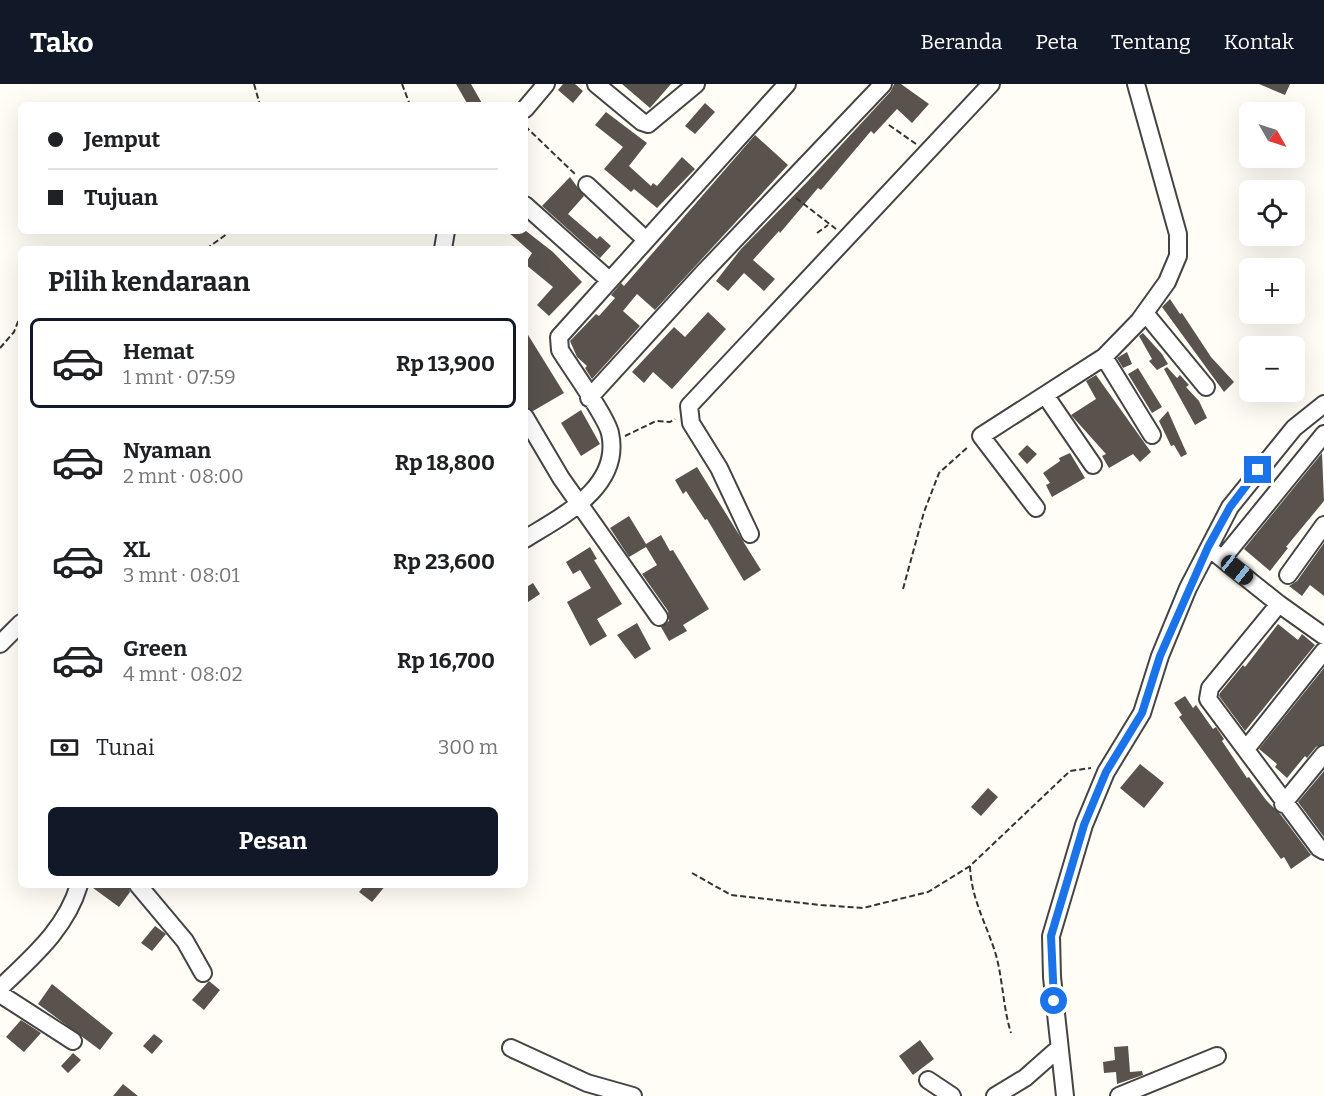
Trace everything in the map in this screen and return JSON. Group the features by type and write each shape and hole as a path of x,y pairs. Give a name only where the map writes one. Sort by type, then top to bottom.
{"street":[{"path":"528,105 546,84"},
{"path":"596,84 642,122 648,124 696,84"},
{"path":"528,537 571,513 602,478 610,460 610,432 558,344 559,337 787,84"},
{"path":"589,398 884,84"},
{"path":"750,534 719,468 692,423 688,406 925,151 991,84"},
{"path":"1036,507 981,436 1104,357 1145,313 1167,282 1178,256 1178,234 1136,84"},
{"path":"587,185 645,239"},
{"path":"528,208 609,280"},
{"path":"1145,313 1206,387"},
{"path":"1104,357 1152,435"},
{"path":"1045,395 1093,465"},
{"path":"1062,1095 1051,936 1084,825 1106,772 1142,713 1160,656 1208,547 1230,507 1294,428 1324,404"},
{"path":"528,421 537,434 548,459 659,617"},
{"path":"1223,558 1324,434"},
{"path":"1288,575 1324,525"},
{"path":"1208,547 1279,604 1324,636"},
{"path":"1279,604 1210,688 1208,699 1246,749 1283,804 1324,851"},
{"path":"0,644 18,626"},
{"path":"1246,749 1324,651"},
{"path":"1283,804 1324,754"},
{"path":"0,988 39,950 68,916 78,888"},
{"path":"141,888 185,941 203,973"},
{"path":"0,994 73,1041"},
{"path":"511,1048 587,1083 633,1096"},
{"path":"995,1096 1025,1078 1059,1048"},
{"path":"1119,1096 1217,1056"},
{"path":"928,1080 952,1096"}],"path":[{"path":"254,84 259,102"},
{"path":"402,84 409,102"},
{"path":"889,125 925,151"},
{"path":"528,129 587,185"},
{"path":"784,188 828,225 817,233"},
{"path":"210,246 227,234"},
{"path":"0,348 14,332 18,322"},
{"path":"611,447 623,437 656,421 670,422"},
{"path":"903,589 924,512 939,473 981,436"},
{"path":"692,873 731,896 863,908 928,892 970,866 1070,771 1089,767 1106,772"},
{"path":"970,866 971,888 984,929 991,940 1000,974 1003,1006 1011,1033"}],"building":[{"path":"456,84 471,84 481,102 466,102"},
{"path":"563,84 575,84 583,91 573,103 558,90"},
{"path":"622,84 671,84 650,108"},
{"path":"894,84 901,84 929,104 912,123 897,109 874,134 871,131 821,190 818,188 780,233 779,231 753,260 775,279 764,291 744,273 728,291 716,281 741,249 807,182 891,91"},
{"path":"1259,84 1290,84 1285,95"},
{"path":"705,103 715,112 695,134 685,126"},
{"path":"606,112 647,143 629,166 651,186 653,183 657,186 682,157 695,169 657,208 634,189 631,192 604,169 623,147 595,125"},
{"path":"755,135 788,165 655,310 637,294 623,311 640,326 592,379 585,368 587,366 577,357 570,341 596,314 599,316 615,298 611,295 621,283 624,286"},
{"path":"570,177 584,196 568,214 597,239 600,236 611,246 600,258 542,206"},
{"path":"528,233 553,252 582,282 549,316 537,305 553,287 528,266 528,259 532,253 528,246 524,246 510,234"},
{"path":"1170,299 1211,357 1234,382 1224,392 1162,307"},
{"path":"708,312 726,329 672,389 653,372 644,383 632,372 674,327 685,337"},
{"path":"1143,333 1168,364 1157,370 1149,361 1152,359 1139,336"},
{"path":"528,335 564,393 533,411 528,408"},
{"path":"1127,352 1132,364 1123,368 1117,358"},
{"path":"1167,367 1177,378 1180,375 1189,385 1186,387 1199,401 1207,418 1195,425 1164,369"},
{"path":"1138,368 1162,407 1152,413 1128,374"},
{"path":"1096,375 1151,452 1140,462 1133,454 1109,468 1102,456 1106,454 1071,415 1096,399 1086,381"},
{"path":"581,410 600,444 581,456 561,423"},
{"path":"1168,411 1187,454 1181,457 1174,445 1171,446 1159,421"},
{"path":"1027,445 1037,454 1027,464 1018,454"},
{"path":"1070,453 1085,478 1052,497 1046,485 1050,483 1043,473 1060,461 1059,458"},
{"path":"1322,453 1324,501 1286,547 1288,548 1270,571 1244,549"},
{"path":"697,467 761,570 744,581 707,519 705,520 686,491 683,494 675,480"},
{"path":"629,516 646,544 661,535 670,551 673,550 709,609 683,625 687,631 669,641 661,627 669,621 668,611 642,574 657,565 646,547 629,557 610,528"},
{"path":"1324,543 1324,596 1310,585 1302,596 1289,586 1297,581"},
{"path":"590,547 597,559 594,560 622,604 597,619 607,636 590,646 567,602 591,588 580,570 573,574 566,562"},
{"path":"533,583 540,594 528,602 528,586"},
{"path":"637,623 651,649 635,659 617,635"},
{"path":"1278,624 1298,640 1302,634 1315,645 1245,731 1219,696"},
{"path":"1324,668 1324,744 1316,747 1307,758 1305,756 1287,778 1275,767 1277,764 1259,749"},
{"path":"1185,696 1193,708 1196,705 1213,729 1216,727 1224,739 1222,741 1247,778 1249,777 1266,800 1281,815 1311,855 1291,869 1284,857 1281,859 1179,717 1182,715 1174,703"},
{"path":"1140,764 1164,783 1144,808 1120,788"},
{"path":"1324,771 1324,837 1298,802"},
{"path":"988,788 998,797 981,816 971,807"},
{"path":"93,888 129,888 130,892 119,907"},
{"path":"362,888 384,888 372,902 359,892"},
{"path":"155,926 166,934 152,951 141,943"},
{"path":"209,981 220,990 204,1010 192,1000"},
{"path":"52,984 113,1033 100,1050 38,1004"},
{"path":"21,1020 41,1033 24,1052 6,1037"},
{"path":"154,1034 163,1041 152,1054 143,1046"},
{"path":"920,1040 934,1059 913,1075 899,1056"},
{"path":"1128,1046 1130,1072 1142,1071 1143,1075 1117,1084 1116,1072 1104,1073 1103,1062 1115,1060 1114,1047"},
{"path":"73,1053 81,1060 68,1073 61,1066"},
{"path":"123,1084 138,1096 113,1096"}],"route":[{"path":"1054,1001 1051,936 1056,913 1095,794 1142,713 1160,656 1208,547 1230,507 1258,470"}]}
